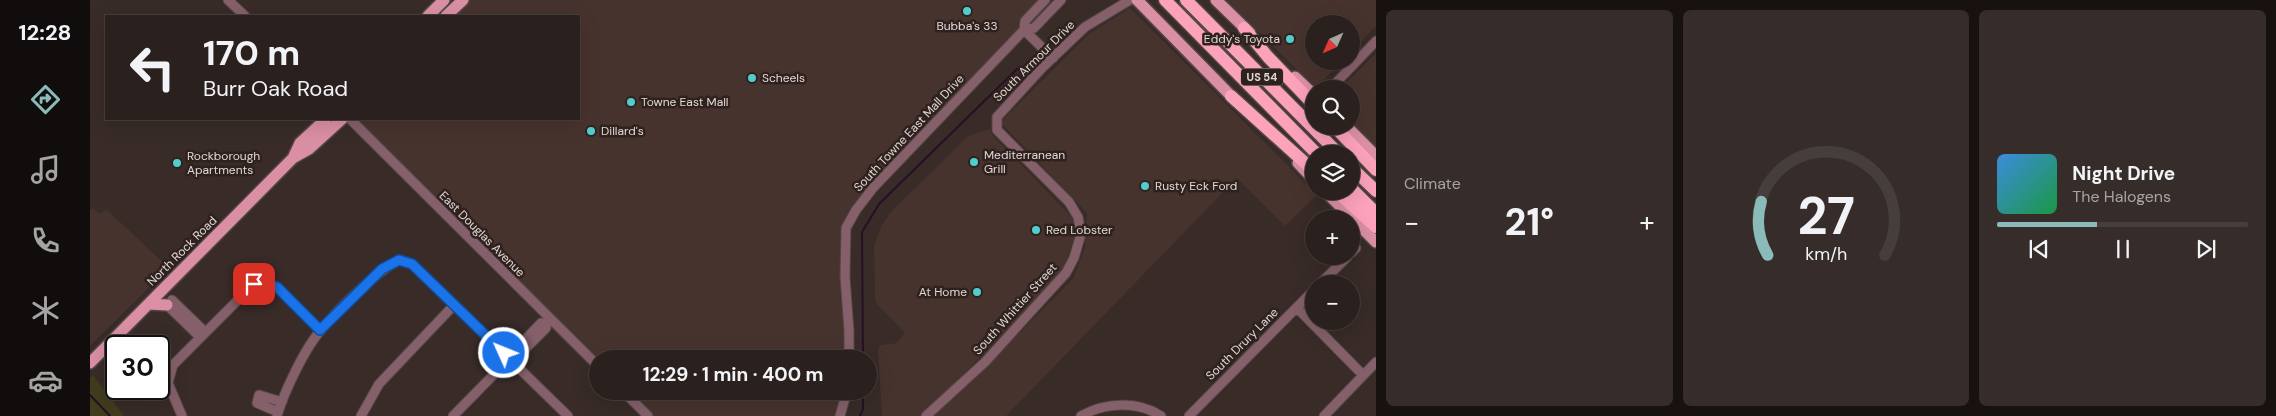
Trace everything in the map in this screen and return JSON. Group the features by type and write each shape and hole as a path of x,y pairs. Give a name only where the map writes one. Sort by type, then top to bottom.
{"highway":[{"name":"US 54","path":"1165,0 1308,145"},
{"name":"US 54","path":"1186,0 1330,145"},
{"path":"1244,28 1268,57 1305,96"},
{"path":"1232,96 1305,163"},
{"path":"1343,135 1376,170"},
{"path":"1360,175 1376,192"},
{"path":"1360,197 1376,213"},
{"path":"1346,200 1376,228"}],"main road":[{"path":"429,15 444,0"},
{"path":"447,15 462,0"},
{"path":"1137,0 1305,171"},
{"path":"1216,0 1305,86"},
{"name":"North Rock Road","path":"293,158 300,143 325,120"},
{"name":"North Rock Road","path":"90,363 293,158 309,149 341,120"},
{"path":"1355,135 1376,156"},
{"path":"1334,200 1376,242"},
{"path":"149,304 170,303 166,286"}],"street":[{"path":"228,0 244,15"},
{"name":"South Towne East Mall Drive","path":"1024,30 1025,21 1045,0"},
{"name":"South Towne East Mall Drive","path":"849,350 845,277 846,228 856,210 873,188 1024,30 1034,28 1061,0"},
{"name":"South Armour Drive","path":"1069,202 999,132 995,124 996,117 1086,27 1130,0"},
{"path":"1024,30 1053,58"},
{"path":"1339,80 1376,41"},
{"name":"East Douglas Avenue","path":"351,120 548,321 589,358"},
{"name":"South Whittier Street","path":"926,416 985,362 1066,273 1074,258 1081,234 1078,217 1069,202"},
{"path":"282,402 259,395 257,403 278,414 295,373 320,330 382,269 399,260 412,264 512,357 568,416"},
{"path":"1329,275 1339,265"},
{"path":"182,416 168,383 173,365 254,284 263,283 277,287 320,330"},
{"name":"South Drury Lane","path":"1189,416 1305,299"},
{"path":"170,303 202,335"},
{"path":"361,416 379,384 454,305"},
{"path":"1296,308 1362,375"},
{"path":"453,416 512,357 515,350 541,323 548,321"},
{"path":"1324,416 1376,362"},
{"path":"632,400 648,416"},
{"path":"840,416 845,400"},
{"path":"1081,416 1108,406 1132,405 1162,416"}],"shaded area":[{"path":"450,0 1056,0 873,188 846,228 845,350 589,350 589,357 349,120 580,120 580,15 435,15"},
{"name":"Eddy's Toyota","path":"1226,0 1376,0 1376,26 1360,43 1360,15 1305,15 1305,70 1333,70 1324,80 1308,80"},
{"path":"1130,8 1305,183 1305,200 1312,200 1285,226 1237,178 1006,416 882,416 878,348 881,345 897,343 905,333 876,303 874,245 882,225 891,212 968,136 990,129 993,136 1072,217 1075,224 1075,237 1059,276 956,382 961,388 988,364 1073,279 1085,248 1087,213 1000,122 1089,34"},
{"path":"1376,53 1376,149 1360,134 1360,80 1349,80"},
{"path":"93,208 100,214 106,209 169,268 90,346 90,210"},
{"path":"93,375 105,391 105,400 112,400 124,416 90,416 90,378"},
{"path":"633,400 843,400 839,416 649,416"}],"waterway":[{"path":"863,350 862,232 879,204 1017,69"},
{"path":"90,395 110,416"},
{"path":"860,416 863,409 863,400"}],"place":[{"name":"Bubba's 33","path":"967,11"},
{"name":"Eddy's Toyota","path":"1290,39"},
{"name":"Scheels","path":"752,78"},
{"name":"Towne East Mall","path":"631,102"},
{"name":"Dillard's","path":"591,131"},
{"name":"Mediterranean Grill","path":"974,162"},
{"name":"Rockborough Apartments","path":"177,163"},
{"name":"Rusty Eck Ford","path":"1145,186"},
{"name":"Red Lobster","path":"1036,230"},
{"name":"At Home","path":"977,292"}],"route":[{"path":"254,284 263,283 277,287 320,330 382,269 399,260 412,264 504,353"}]}
